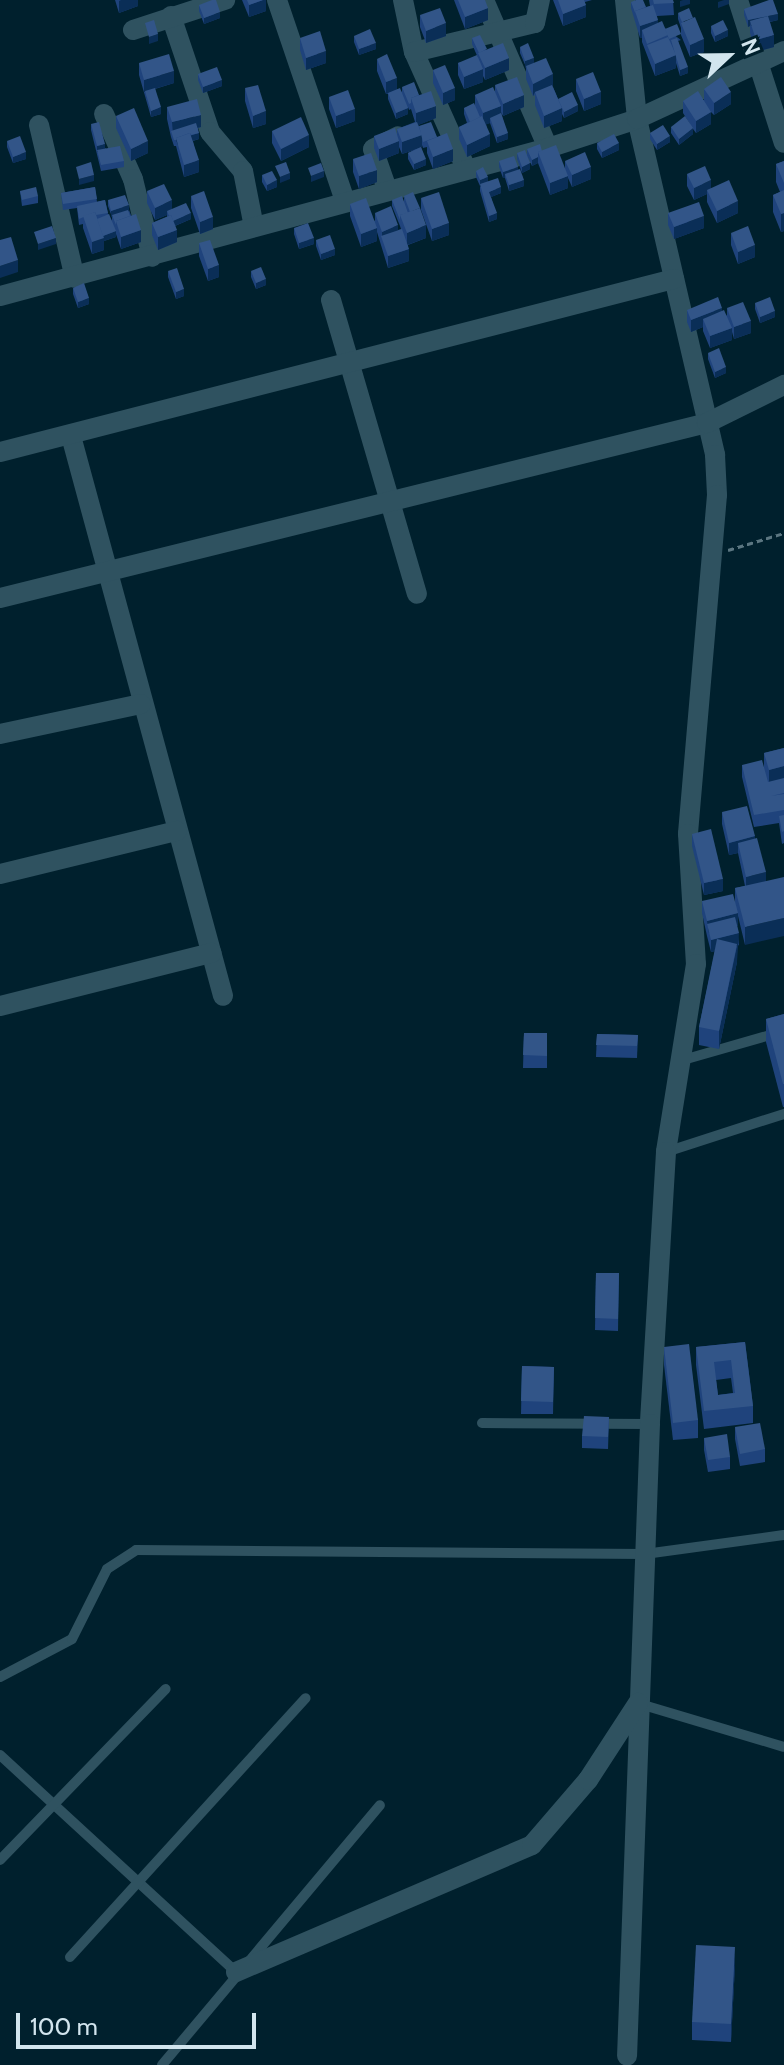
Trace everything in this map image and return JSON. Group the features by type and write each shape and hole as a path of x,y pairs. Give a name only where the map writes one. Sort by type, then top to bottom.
{"street":[{"path":"133,30 225,0"},
{"path":"277,0 345,201"},
{"path":"403,0 414,52 465,166"},
{"path":"484,0 548,148"},
{"path":"414,52 496,29 535,23 540,0"},
{"path":"625,0 637,119 715,455 713,550 688,834 697,946 683,1060 666,1152 650,1424 627,2056"},
{"path":"738,0 755,66 784,143"},
{"path":"171,16 210,132 243,171 254,227"},
{"path":"0,296 152,257 465,166 548,148 637,119 784,51"},
{"path":"104,114 133,179 152,257"},
{"path":"387,189 375,145 443,119"},
{"path":"39,125 75,278"},
{"path":"0,452 674,279"},
{"path":"331,300 417,594"},
{"path":"0,598 707,423 784,385"},
{"path":"71,436 104,572 223,996"},
{"path":"0,734 141,704"},
{"path":"0,874 177,831"},
{"path":"0,1006 211,953"},
{"path":"236,1972 532,1845 588,1780 638,1703"}],"lane":[{"path":"683,1060 784,1031"},
{"path":"666,1152 784,1114"},
{"path":"482,1423 650,1424"},
{"path":"0,1677 72,1639 107,1569 136,1550 645,1554 784,1535"},
{"path":"0,1860 50,1804 166,1689"},
{"path":"70,1957 134,1880 306,1698"},
{"path":"638,1703 784,1747"},
{"path":"0,1755 236,1972"},
{"path":"162,2065 236,1972 380,1805"}],"path":[{"path":"713,550 755,547 784,533"}],"building":[{"path":"216,0 220,12 204,18 199,5"},
{"path":"458,0 485,0 488,8 465,17"},
{"path":"558,0 584,0 586,5 563,14"},
{"path":"643,0 646,7 635,11 636,15 631,2"},
{"path":"653,0 673,0 674,3 654,4"},
{"path":"773,0 778,14 748,20 744,9"},
{"path":"653,5 658,20 640,26 635,11"},
{"path":"440,8 446,23 426,31 420,15"},
{"path":"689,8 693,18 682,22 678,13"},
{"path":"768,16 774,35 756,40 750,21"},
{"path":"695,17 704,39 690,45 681,23"},
{"path":"154,20 158,34 149,37 145,23"},
{"path":"723,20 728,30 715,36 711,26"},
{"path":"662,21 668,35 647,44 642,30"},
{"path":"677,24 681,34 669,39 665,29"},
{"path":"370,29 376,43 359,49 354,36"},
{"path":"320,31 326,51 306,58 300,38"},
{"path":"480,35 487,49 479,53 472,38"},
{"path":"668,37 676,55 655,64 647,45"},
{"path":"677,38 688,67 680,70 671,40"},
{"path":"503,43 509,58 485,68 478,53"},
{"path":"528,43 534,58 525,61 520,47"},
{"path":"169,54 174,71 144,80 139,63"},
{"path":"387,54 397,78 386,82 377,59"},
{"path":"477,55 483,69 464,77 458,63"},
{"path":"546,58 553,74 533,84 526,66"},
{"path":"445,65 455,88 443,93 433,70"},
{"path":"217,67 222,80 203,87 198,74"},
{"path":"593,72 601,92 584,99 576,79"},
{"path":"517,77 524,95 503,104 495,85"},
{"path":"721,77 731,92 714,103 704,89"},
{"path":"414,82 419,95 411,98 409,104 402,87"},
{"path":"258,85 266,111 253,116 245,88"},
{"path":"552,85 562,108 544,116 535,92"},
{"path":"493,87 501,106 483,113 475,95"},
{"path":"155,88 161,107 151,111 145,91"},
{"path":"400,88 408,108 396,113 388,93"},
{"path":"348,90 355,109 336,116 329,97"},
{"path":"431,91 436,106 416,113 411,98"},
{"path":"698,91 711,112 696,121 683,101"},
{"path":"572,92 578,105 564,112 558,99"},
{"path":"197,99 201,115 172,122 167,107"},
{"path":"474,103 480,117 470,122 464,108"},
{"path":"134,108 148,141 131,149 116,116"},
{"path":"501,113 508,133 497,137 490,118"},
{"path":"482,116 490,134 467,145 459,127"},
{"path":"685,116 693,128 679,139 671,127"},
{"path":"301,117 309,135 281,149 272,131"},
{"path":"99,122 105,144 97,146 91,124"},
{"path":"417,122 422,135 402,142 397,129"},
{"path":"431,122 437,137 423,142 419,126"},
{"path":"196,123 199,133 190,133 174,140 171,131"},
{"path":"663,125 670,136 657,144 650,133"},
{"path":"395,128 399,141 379,149 374,136"},
{"path":"190,133 199,160 184,165 176,138"},
{"path":"447,133 453,149 433,157 427,141"},
{"path":"614,134 619,143 602,152 597,143"},
{"path":"20,136 26,152 13,157 7,141"},
{"path":"540,144 542,151 532,160 527,149"},
{"path":"556,145 568,176 550,183 538,152"},
{"path":"120,146 124,161 101,165 97,150"},
{"path":"421,147 426,159 414,164 408,153"},
{"path":"525,150 530,163 522,167 517,153"},
{"path":"585,152 591,167 572,175 565,161"},
{"path":"371,153 377,170 359,176 353,159"},
{"path":"514,156 518,167 503,172 499,161"},
{"path":"784,161 784,183 776,164"},
{"path":"91,162 94,175 79,179 76,167"},
{"path":"286,162 290,173 280,177 275,166"},
{"path":"321,163 324,171 311,176 308,168"},
{"path":"705,166 711,180 694,188 687,174"},
{"path":"483,167 488,177 480,180 476,171"},
{"path":"520,169 524,180 509,185 505,174"},
{"path":"272,171 277,180 267,185 262,175"},
{"path":"498,178 501,187 489,192 497,213 489,216 480,184"},
{"path":"729,180 738,201 717,211 707,190"},
{"path":"164,184 172,200 155,208 147,191"},
{"path":"36,187 38,196 22,200 20,191"},
{"path":"95,187 97,199 63,204 61,193"},
{"path":"784,190 784,213 781,214 773,195"},
{"path":"204,191 213,217 200,222 191,196"},
{"path":"413,192 420,208 410,212 404,196"},
{"path":"439,192 449,223 432,229 421,198"},
{"path":"125,195 129,205 111,211 108,200"},
{"path":"402,196 408,213 400,215 400,220 392,200"},
{"path":"366,198 377,228 361,234 350,204"},
{"path":"105,200 108,213 96,215 95,212 79,219 77,206"},
{"path":"699,202 704,216 674,227 668,213"},
{"path":"186,203 191,213 173,221 167,211"},
{"path":"391,206 398,225 382,232 375,213"},
{"path":"420,208 426,225 407,233 400,215"},
{"path":"128,210 130,216 116,221 116,225 112,215"},
{"path":"95,212 104,238 92,242 83,216"},
{"path":"109,214 116,231 103,236 97,219"},
{"path":"136,214 141,230 121,237 116,221"},
{"path":"171,215 177,230 158,237 152,223"},
{"path":"308,223 314,238 299,243 294,228"},
{"path":"52,226 56,238 38,244 34,232"},
{"path":"748,226 755,245 738,252 731,233"},
{"path":"402,229 409,249 388,256 381,236"},
{"path":"330,235 335,249 321,254 316,240"},
{"path":"11,237 18,260 0,266 0,240"},
{"path":"210,240 219,265 208,269 199,243"},
{"path":"261,267 266,279 256,283 251,271"},
{"path":"177,268 184,289 176,292 168,271"},
{"path":"84,283 89,298 78,302 73,288"},
{"path":"718,297 722,308 691,320 687,310"},
{"path":"770,297 775,311 760,317 755,303"},
{"path":"743,302 751,321 734,327 727,308"},
{"path":"724,310 732,328 710,336 703,319"},
{"path":"719,348 726,367 715,372 708,353"},
{"path":"784,748 784,766 769,770 764,753"},
{"path":"762,760 768,782 784,778 784,793 771,796 784,794 784,810 754,815 742,765"},
{"path":"747,806 755,836 729,843 722,812"},
{"path":"784,815 784,831 782,832 779,816"},
{"path":"711,829 723,879 704,883 692,834"},
{"path":"757,838 766,872 746,877 738,843"},
{"path":"784,877 784,918 745,927 735,888"},
{"path":"733,894 738,913 707,921 702,901"},
{"path":"735,917 739,933 711,940 707,924"},
{"path":"717,939 737,944 719,1031 699,1027"},
{"path":"784,1014 784,1084 783,1084 766,1019"},
{"path":"524,1033 547,1033 547,1056 523,1055"},
{"path":"597,1034 638,1035 637,1046 596,1045"},
{"path":"596,1273 619,1273 618,1319 595,1318"},
{"path":"745,1342 753,1406 704,1411 696,1347","holes":["731,1360 735,1393 718,1395 714,1362"]},
{"path":"689,1344 698,1420 673,1423 664,1347"},
{"path":"522,1366 554,1367 553,1402 521,1401"},
{"path":"584,1416 609,1417 608,1437 582,1436"},
{"path":"760,1423 765,1449 740,1454 735,1427"},
{"path":"727,1434 730,1457 708,1460 704,1438"},
{"path":"696,1945 735,1947 731,2024 692,2022"}]}
